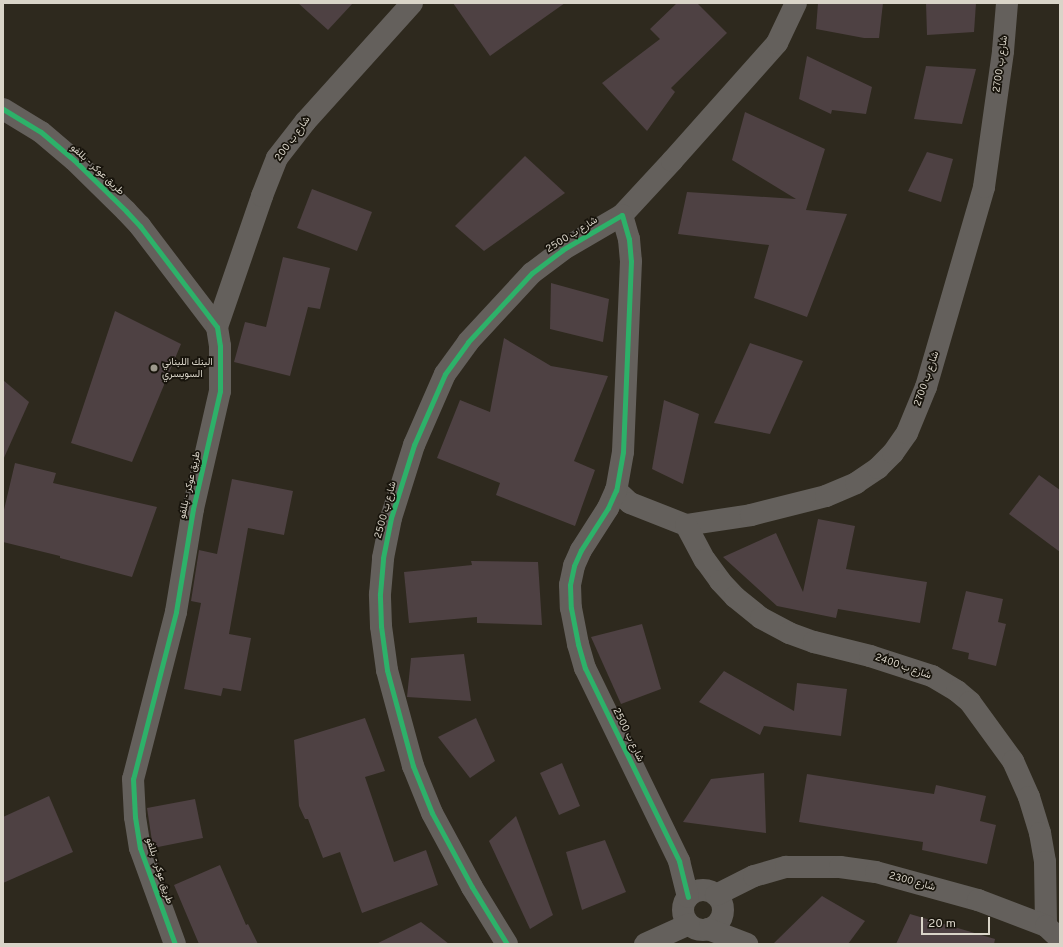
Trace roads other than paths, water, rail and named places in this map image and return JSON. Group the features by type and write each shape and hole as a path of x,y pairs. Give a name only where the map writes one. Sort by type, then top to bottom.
{"street":[{"name":"شارع ب 200","path":"217,327 277,158 304,122 412,3"},
{"name":"شارع ب 2500","path":"507,944 472,886 432,813 413,766 387,670 381,618 380,594 383,558 391,518 414,445 445,374 468,342 532,273 562,250 622,215 672,161 777,42 796,3"},
{"name":"شارع ب 2700","path":"686,525 751,515 826,496 856,482 878,468 893,453 907,433 926,387 984,187 1003,51 1007,3"},
{"name":"طريق عوكر - بللفو","path":"3,109 41,132 74,160 126,211 140,226 217,327 220,346 220,391 193,509 176,612 134,779 135,817 140,848 175,944"},
{"name":"شارع ب 2500","path":"622,215 629,239 632,261 623,452 616,490 608,508 581,550 574,566 570,585 571,608 578,644 586,668 705,909"},
{"path":"616,490 630,503 686,525"},
{"name":"شارع ب 2400","path":"686,525 705,560 720,581 735,597 761,618 789,633 814,642 870,656 932,676 957,691 970,702 1013,761 1029,797 1040,833 1045,862 1053,933"},
{"name":"شارع 2300","path":"705,909 754,876 786,867 840,867 876,872 978,900 1053,933"},
{"path":"645,944 666,935 705,909 744,943"}],"place":[{"name":"البنك اللبناني السويسري","path":"154,368"}]}
